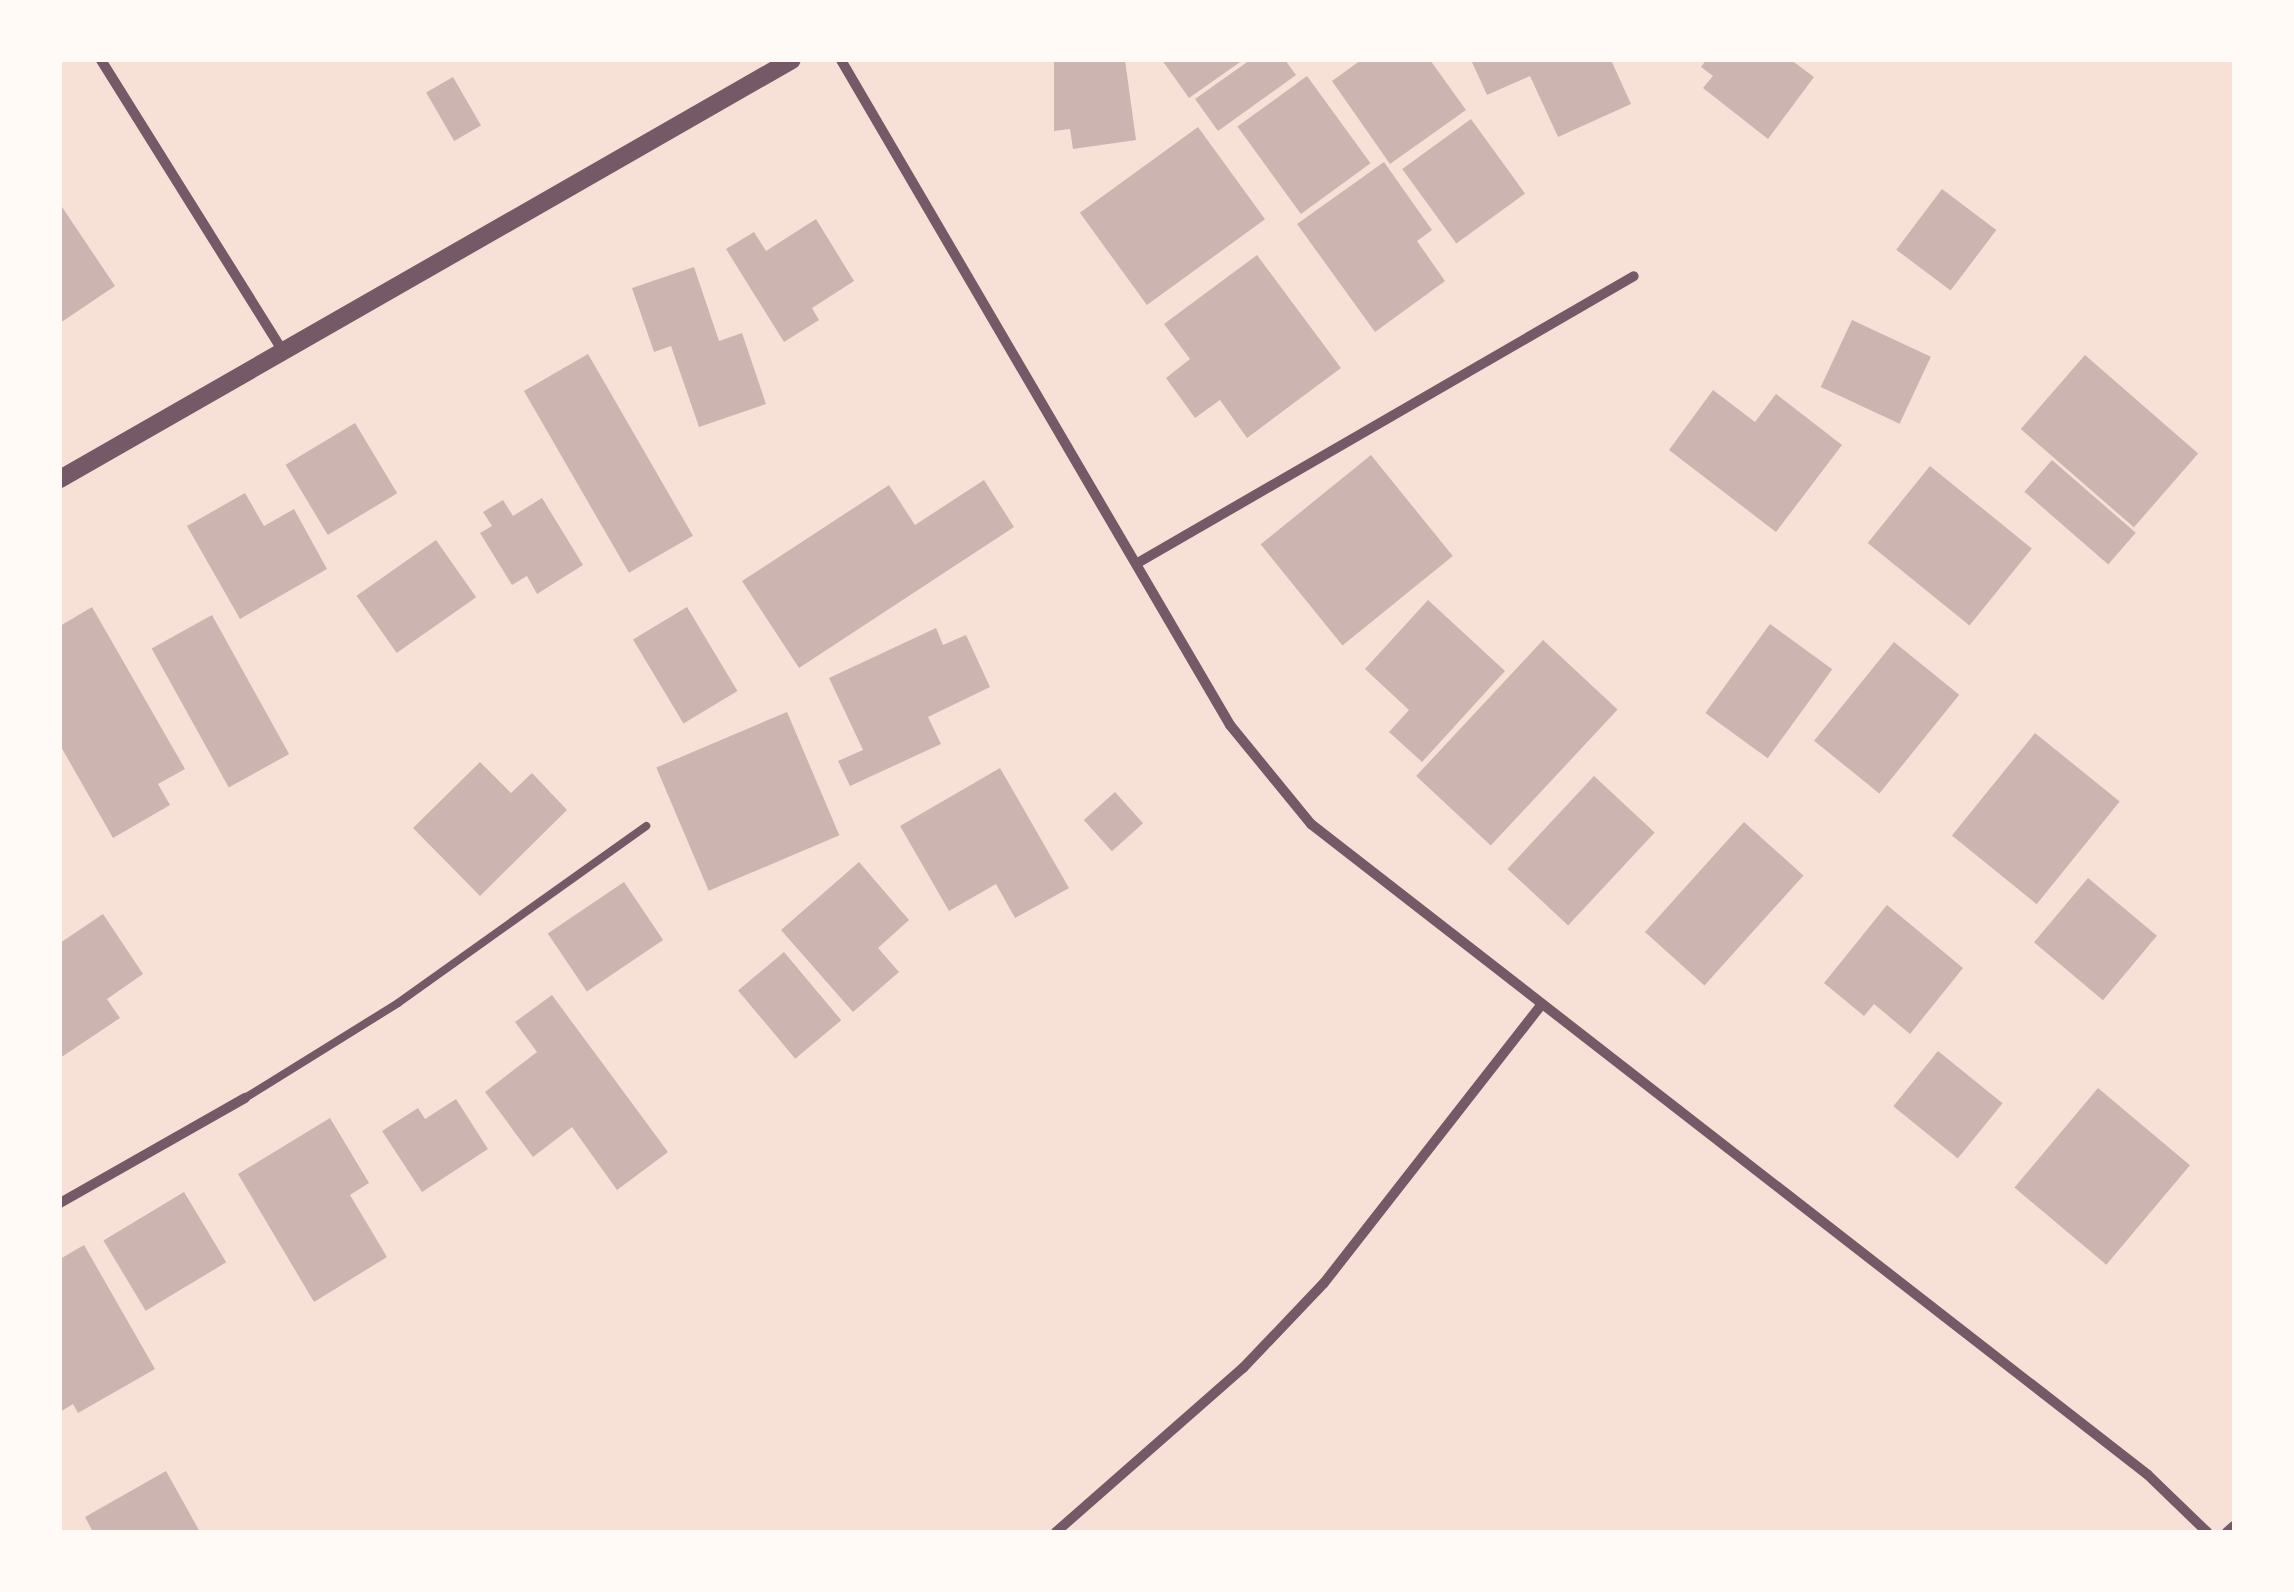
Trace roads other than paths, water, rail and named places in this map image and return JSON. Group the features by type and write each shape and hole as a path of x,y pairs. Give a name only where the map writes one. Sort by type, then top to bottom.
{"street":[{"path":"102,60 280,346"},
{"path":"60,479 280,346 792,60"},
{"path":"841,60 1141,561 1230,725 1311,824 2148,1475 2207,1532"},
{"path":"1141,561 1634,276"},
{"path":"1056,1532 1214,1396 1324,1283 1540,1005"},
{"path":"60,1203 246,1098"},
{"path":"2227,1532 2234,1526"}],"lane":[{"path":"246,1098 398,1003 646,826"}]}
